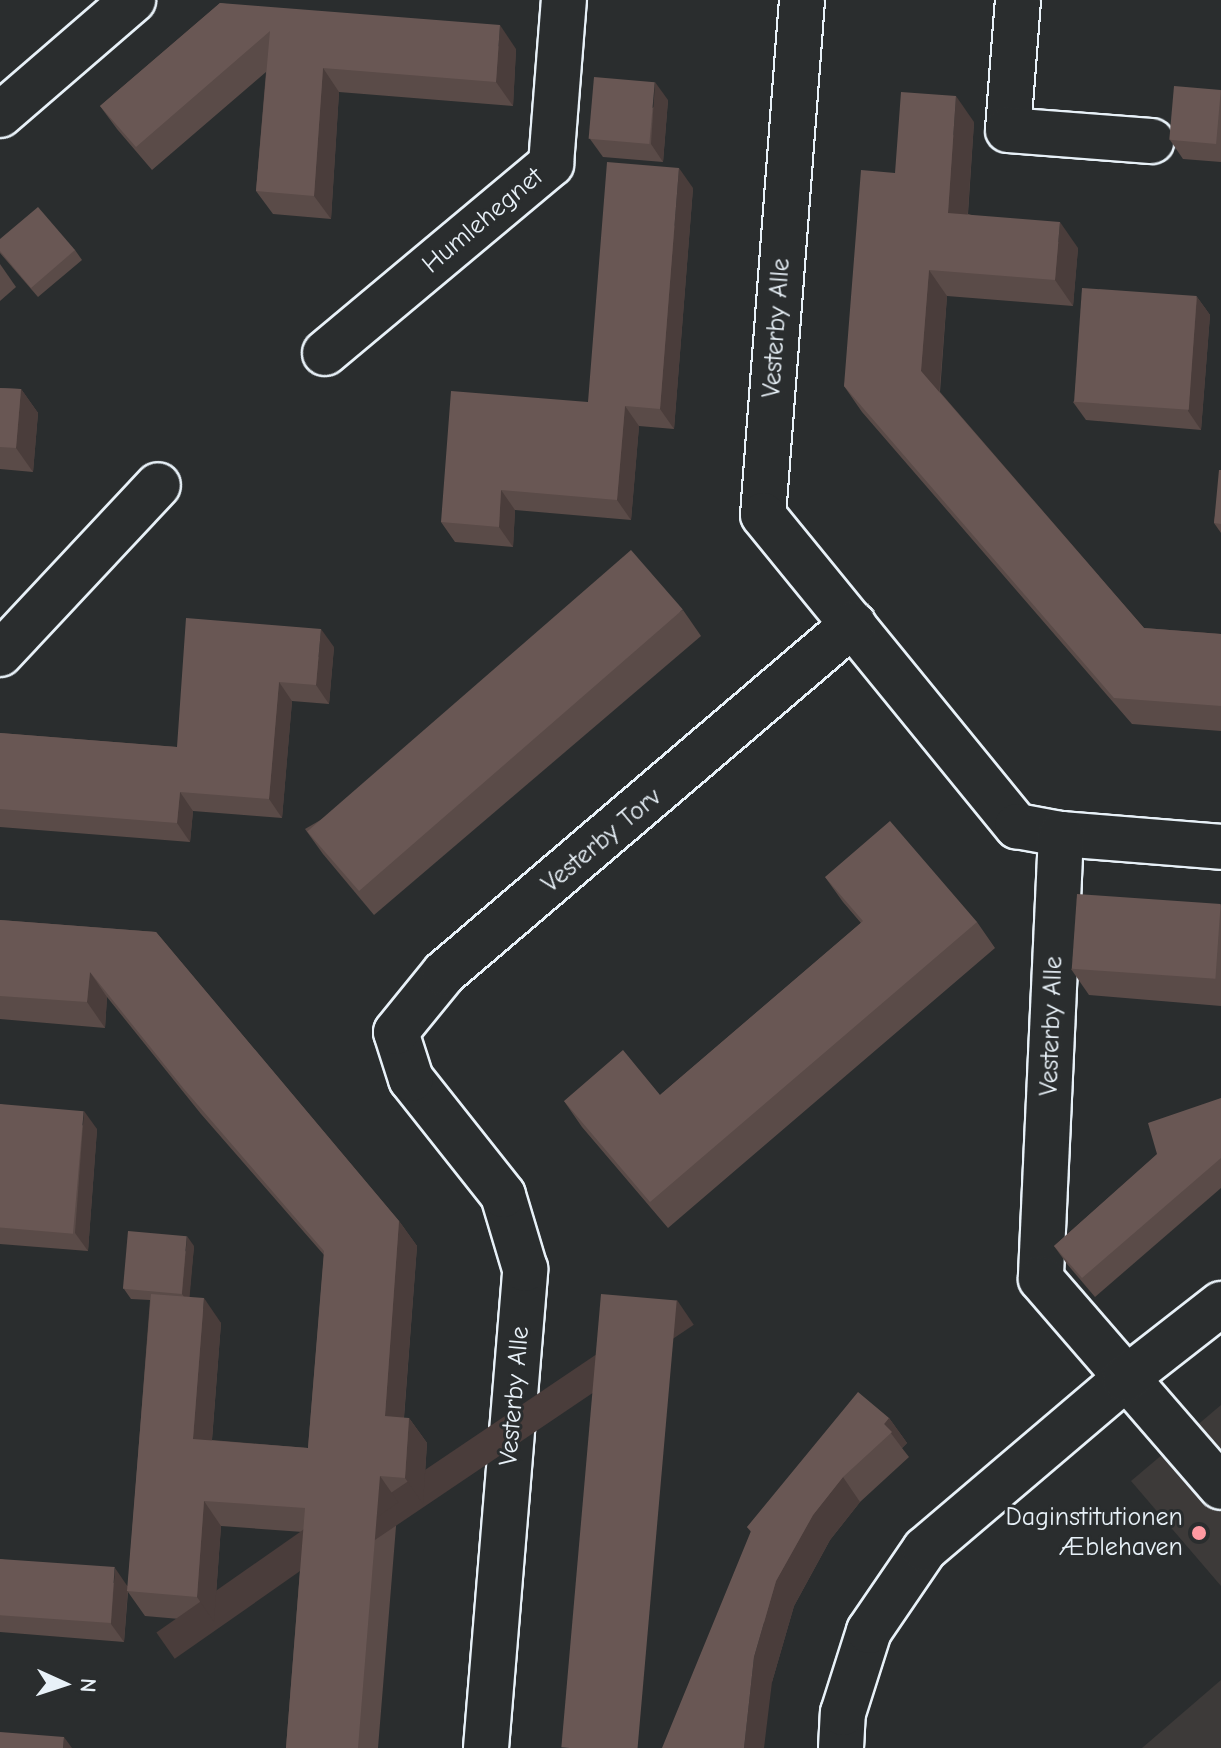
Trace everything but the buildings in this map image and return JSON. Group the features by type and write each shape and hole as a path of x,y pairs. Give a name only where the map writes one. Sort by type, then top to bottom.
{"street":[{"path":"0,115 133,0"},
{"name":"Humlehegnet","path":"325,353 551,164 564,0"},
{"name":"Vesterby Alle","path":"802,0 763,515 1017,826 1061,834 1221,847"},
{"path":"1018,0 1008,130 1152,141"},
{"path":"0,654 158,485"},
{"name":"Vesterby Torv","path":"411,1079 396,1032 444,973 853,624"},
{"name":"Vesterby Alle","path":"1061,834 1041,1279 1221,1487"},
{"name":"Vesterby Alle","path":"411,1079 503,1195 525,1269 486,1748"},
{"path":"841,1748 843,1713 869,1631 925,1549 1125,1379 1221,1304"}],"shaded area":[{"name":"Daginstitutionen Æblehaven","path":"1221,1405 1221,1586 1131,1481"},
{"path":"1221,1680 1221,1748 1142,1748"}],"place":[{"name":"Daginstitutionen Æblehaven","path":"1199,1533"}]}
